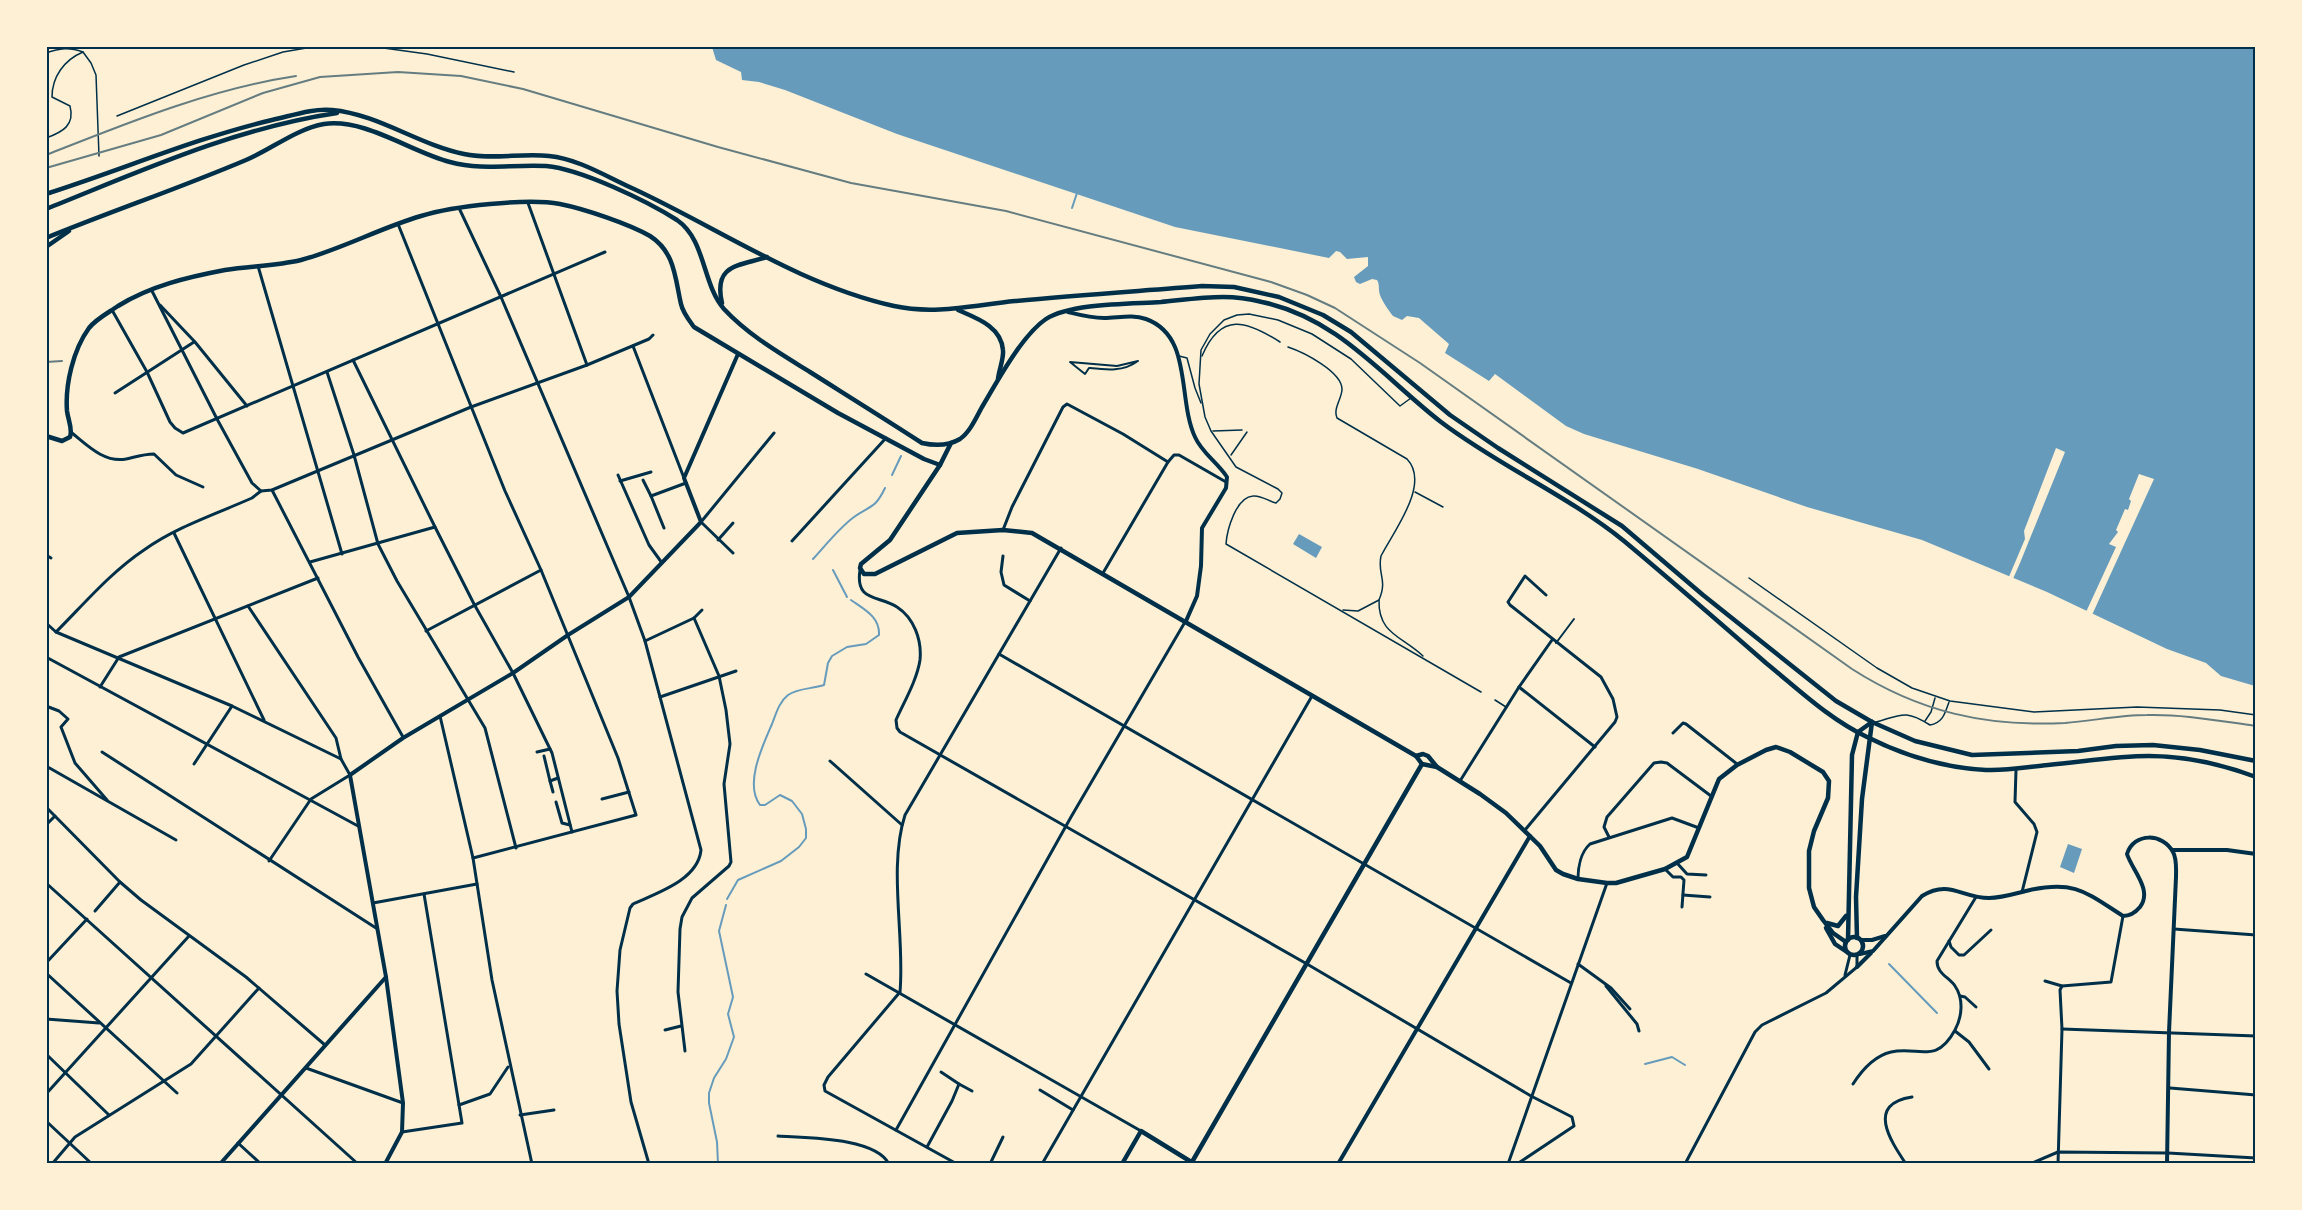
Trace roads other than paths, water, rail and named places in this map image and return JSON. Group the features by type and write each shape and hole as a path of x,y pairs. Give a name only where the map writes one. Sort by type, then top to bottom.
{"main road":[{"path":"46,194 173,148 261,123 330,110 366,118 436,147 460,154 482,157 550,156 574,162 639,192 820,284 894,306 955,310 1013,302 1202,286 1249,290 1279,297 1308,308 1365,341 1465,426 1622,526 1704,595 1836,700 1872,723 1915,741 1972,755 2078,751 2116,746 2153,745 2192,748 2256,761"},
{"path":"46,208 172,158 262,130 343,112"},
{"path":"46,238 247,160 307,129 321,125 344,124 359,127 446,161 483,168 552,167 581,175 631,196 679,222 691,234 714,292 723,308 772,348 922,443 933,445 951,443 967,433 996,384 1036,329 1047,319 1067,311 1098,307 1223,297 1275,305 1304,315 1329,328 1359,350 1412,398 1462,437 1572,504 1620,538 1798,690 1870,739 1922,758 1958,767 1988,770 2016,770 2128,756 2164,756 2205,761 2256,777"},
{"path":"46,436 62,441 67,440 72,433 67,411 74,362 90,327 112,310 151,289 215,272 301,260 422,216 459,208 528,202 559,204 582,210 651,237 669,255 678,281 682,305 694,327 886,438 940,465"},
{"path":"46,247 77,225"},
{"path":"723,308 718,289 728,269 767,257"},
{"path":"955,310 983,321 999,336 1004,351 996,384"},
{"path":"951,443 940,465 890,540 863,561 860,568 864,574 875,574 957,533 1003,530 1022,530 1032,533 1312,694 1416,756 1422,764 1437,767"},
{"path":"1849,953 1847,914 1851,765 1858,732 1872,723"},
{"path":"1416,756 1427,756 1437,767 1494,804 1530,835 1556,870 1578,879 1616,883 1665,869 1687,857 1719,778 1737,765 1766,750 1776,747 1790,752 1827,776 1830,786 1828,798 1814,831 1809,851 1808,874 1811,900 1835,944 1849,953 1858,955 1864,946 1859,939 1856,897 1862,799 1872,723"},
{"path":"1122,1164 1141,1131 1193,1163 1422,764"},
{"path":"1823,920 1834,927 1838,926 1847,914"},
{"path":"1823,920 1833,933 1847,941 1859,939"}],"street":[{"path":"528,202 587,365"},
{"path":"459,208 501,297 629,597 645,641 701,850 701,858 696,866 680,880 633,904 620,950 617,991 620,1031 631,1102 649,1164"},
{"path":"398,224 505,491 541,570 618,758 636,815 472,858"},
{"path":"112,310 147,372 170,422 183,433 605,252"},
{"path":"258,266 342,554"},
{"path":"151,289 217,420 252,483 261,491"},
{"path":"158,302 195,342 247,406"},
{"path":"1067,311 1086,317 1139,317 1159,326 1172,338 1178,356 1190,426 1196,439 1223,471 1228,483"},
{"path":"56,632 103,585 142,551 174,533 252,498 261,491 272,490 471,407 587,365 649,339 653,335"},
{"path":"115,393 195,342"},
{"path":"633,346 701,522 733,553"},
{"path":"684,478 738,354"},
{"path":"353,360 435,527 474,604 513,673 550,749 572,832"},
{"path":"1070,362 1117,366 1138,362 1130,367 1110,371 1089,368 1085,374 1070,362"},
{"path":"327,372 354,455 378,544 426,631 485,728 516,848"},
{"path":"1003,530 1004,523 1021,489 1067,404 1168,462"},
{"path":"72,433 109,459 122,460 154,454 176,475 203,487"},
{"path":"269,861 311,799 403,738 513,673 629,597 701,522 774,434"},
{"path":"792,541 886,438"},
{"path":"1103,573 1174,455 1179,455 1228,483"},
{"path":"620,481 651,472"},
{"path":"618,475 649,545 662,563"},
{"path":"643,480 664,528"},
{"path":"651,496 686,483"},
{"path":"896,1130 1066,826 1186,621 1197,596 1202,528 1228,483"},
{"path":"272,490 358,657 403,738"},
{"path":"718,540 733,523"},
{"path":"310,562 435,527"},
{"path":"174,533 217,618 265,722"},
{"path":"957,1164 825,1091 824,1085 828,1077 900,992 899,868 902,825 905,815 1061,548"},
{"path":"46,555 51,558"},
{"path":"1003,556 1001,572 1005,585 1030,601"},
{"path":"860,568 859,585 863,592 868,597 896,607 908,619 918,636 919,665 896,720 900,732 1572,1117 1574,1126 1517,1164"},
{"path":"426,631 541,570"},
{"path":"1525,830 1615,722 1616,708 1605,682 1508,602 1525,576 1546,595"},
{"path":"100,687 119,657 318,578"},
{"path":"248,606 336,738 341,759 350,775 387,976 403,1103 402,1132 386,1164"},
{"path":"645,641 694,618 702,610"},
{"path":"685,1051 678,992 682,917 692,898 731,862 724,784 730,744 724,693 694,618"},
{"path":"1460,781 1519,687 1574,619"},
{"path":"46,623 56,632 232,706 341,759"},
{"path":"999,654 1571,983"},
{"path":"46,657 358,825"},
{"path":"660,697 736,671"},
{"path":"1519,687 1595,747"},
{"path":"1042,1164 1312,694"},
{"path":"46,706 59,711 68,719 61,727 75,763 111,804"},
{"path":"195,764 232,706"},
{"path":"440,716 472,858 509,1066 532,1164"},
{"path":"1673,733 1683,723 1686,724 1737,765"},
{"path":"537,752 550,749"},
{"path":"102,752 378,929"},
{"path":"544,756 553,792"},
{"path":"830,761 902,825"},
{"path":"1609,837 1604,827 1607,817 1654,763 1667,763 1711,796"},
{"path":"46,766 176,840"},
{"path":"2016,770 2015,802 2034,824 2037,832 2022,892"},
{"path":"550,781 558,778"},
{"path":"602,799 628,792"},
{"path":"556,802 562,823 570,825"},
{"path":"46,807 120,882 259,988 325,1045"},
{"path":"46,825 55,816"},
{"path":"1578,879 1579,866 1586,847 1609,837 1672,818 1699,828"},
{"path":"1338,1164 1530,835"},
{"path":"1685,1164 1755,1032 1762,1025 1826,993 1857,968 1922,896 1932,890 1942,888 1987,898 2060,885 2100,898 2123,916 2129,916 2143,901 2144,888 2127,854 2129,847 2141,838 2147,837 2161,840 2173,850 2175,857 2169,1032 2168,1164"},
{"path":"2173,850 2227,850 2256,854"},
{"path":"1677,863 1687,874 1706,875"},
{"path":"1665,869 1673,877 1683,878 1682,907"},
{"path":"46,882 358,1164"},
{"path":"95,910 120,882"},
{"path":"1508,1164 1606,883"},
{"path":"373,903 477,884"},
{"path":"402,1132 462,1123 424,894"},
{"path":"1683,895 1710,897"},
{"path":"1853,1084 1868,1064 1879,1056 1898,1051 1914,1053 1932,1051 1948,1042 1961,1017 1960,996 1955,985 1939,970 1937,961 1977,896"},
{"path":"2045,981 2062,986 2111,982 2123,916"},
{"path":"46,963 87,919"},
{"path":"2173,929 2256,935"},
{"path":"1949,941 1959,955 1964,955 1990,930"},
{"path":"1859,939 1872,940 1886,935"},
{"path":"46,1094 150,976 189,936"},
{"path":"1857,968 1858,955 1873,951"},
{"path":"1845,977 1849,953"},
{"path":"1578,963 1615,991 1630,1009"},
{"path":"46,973 177,1093"},
{"path":"866,974 1141,1131"},
{"path":"220,1164 387,976"},
{"path":"1603,982 1637,1024 1639,1031"},
{"path":"2058,1164 2062,1029 2060,990 2062,986"},
{"path":"52,1164 75,1137 191,1064 259,988"},
{"path":"1960,996 1976,1007"},
{"path":"46,1019 101,1023"},
{"path":"665,1030 681,1026"},
{"path":"2062,1029 2256,1036"},
{"path":"1955,1031 1969,1042 1989,1069"},
{"path":"48,1056 109,1115"},
{"path":"459,1105 494,1091 509,1066"},
{"path":"306,1068 403,1103"},
{"path":"941,1072 972,1091"},
{"path":"927,1147 959,1084"},
{"path":"2170,1088 2256,1095"},
{"path":"1040,1090 1073,1110"},
{"path":"1906,1164 1887,1132 1884,1119 1892,1104 1902,1098 1912,1097"},
{"path":"520,1115 554,1110"},
{"path":"46,1121 92,1164"},
{"path":"778,1136 866,1147 882,1154 889,1164"},
{"path":"990,1164 1003,1137"},
{"path":"238,1143 261,1164"},
{"path":"2030,1164 2058,1152 2168,1153 2256,1158"}],"lane":[{"path":"117,116 244,65 283,52 318,46"},
{"path":"369,46 427,54 514,72"},
{"path":"46,53 73,48 83,52 92,63 96,75 99,156"},
{"path":"52,97 55,77 71,59 83,52"},
{"path":"46,93 70,106 71,121 63,132 46,138"},
{"path":"1201,404 1199,384 1201,350 1204,342 1224,320 1242,314 1262,316 1296,326 1351,359 1400,406 1412,398"},
{"path":"1202,356 1215,336 1237,323 1251,325 1280,342"},
{"path":"1288,347 1328,369 1339,378 1341,392 1335,416 1407,459 1414,468 1415,492 1381,556 1384,586 1379,600 1384,627 1410,645 1425,659"},
{"path":"1178,356 1186,357 1211,431 1236,467 1278,489 1282,495 1276,503 1255,496 1247,497 1242,501 1228,528 1226,544 1481,692"},
{"path":"1211,431 1242,430"},
{"path":"1230,456 1247,432"},
{"path":"1415,492 1443,507"},
{"path":"1749,578 1860,658 1912,688 1950,701 2034,712 2137,707 2220,710 2256,715"},
{"path":"1342,610 1358,611 1379,600"},
{"path":"1924,722 1931,712 1936,697"},
{"path":"1494,700 1506,707"},
{"path":"1872,723 1900,714 1907,714 1930,725 1939,723 1950,701"}],"water":[{"path":"712,47 2255,47 2255,686 2221,676 2206,663 2167,649 2047,592 1922,540 1807,507 1698,469 1584,434 1566,426 1495,374 1489,381 1445,353 1449,344 1419,318 1407,316 1402,320 1393,316 1379,293 1377,280 1372,279 1360,284 1356,282 1354,277 1368,266 1368,257 1347,259 1336,251 1329,258 1175,227 897,134 785,90 759,82 742,80 741,72 716,60"},
{"path":"1299,534 1322,547 1316,558 1293,544"},
{"path":"2068,844 2082,849 2074,873 2060,867"}],"waterway":[{"path":"1072,208 1077,193"},
{"path":"892,475 901,456"},
{"path":"813,559 848,521 872,506 885,488"},
{"path":"833,570 847,597"},
{"path":"727,899 738,880 781,861 799,847 806,838 802,814 792,801 780,795 765,805 760,805 756,796 754,776 764,743 782,701 796,691 824,685 828,663 832,656 847,647 866,644 879,635 874,619 851,600"},
{"path":"718,1164 709,1093 734,1037 728,1014 733,997 719,931 726,905"},
{"path":"1889,964 1937,1013"},
{"path":"1645,1064 1672,1057 1685,1065"}],"railway":[{"path":"46,168 161,135 263,93 320,77 398,72 461,76 523,89 718,147 851,183 1006,211 1271,282 1307,295 1335,308 1420,363 1852,669 1877,684 1928,706 1981,719 2036,724 2161,715 2256,726"},
{"path":"46,155 138,119 200,98 296,76"},
{"path":"46,362 62,361"}]}
